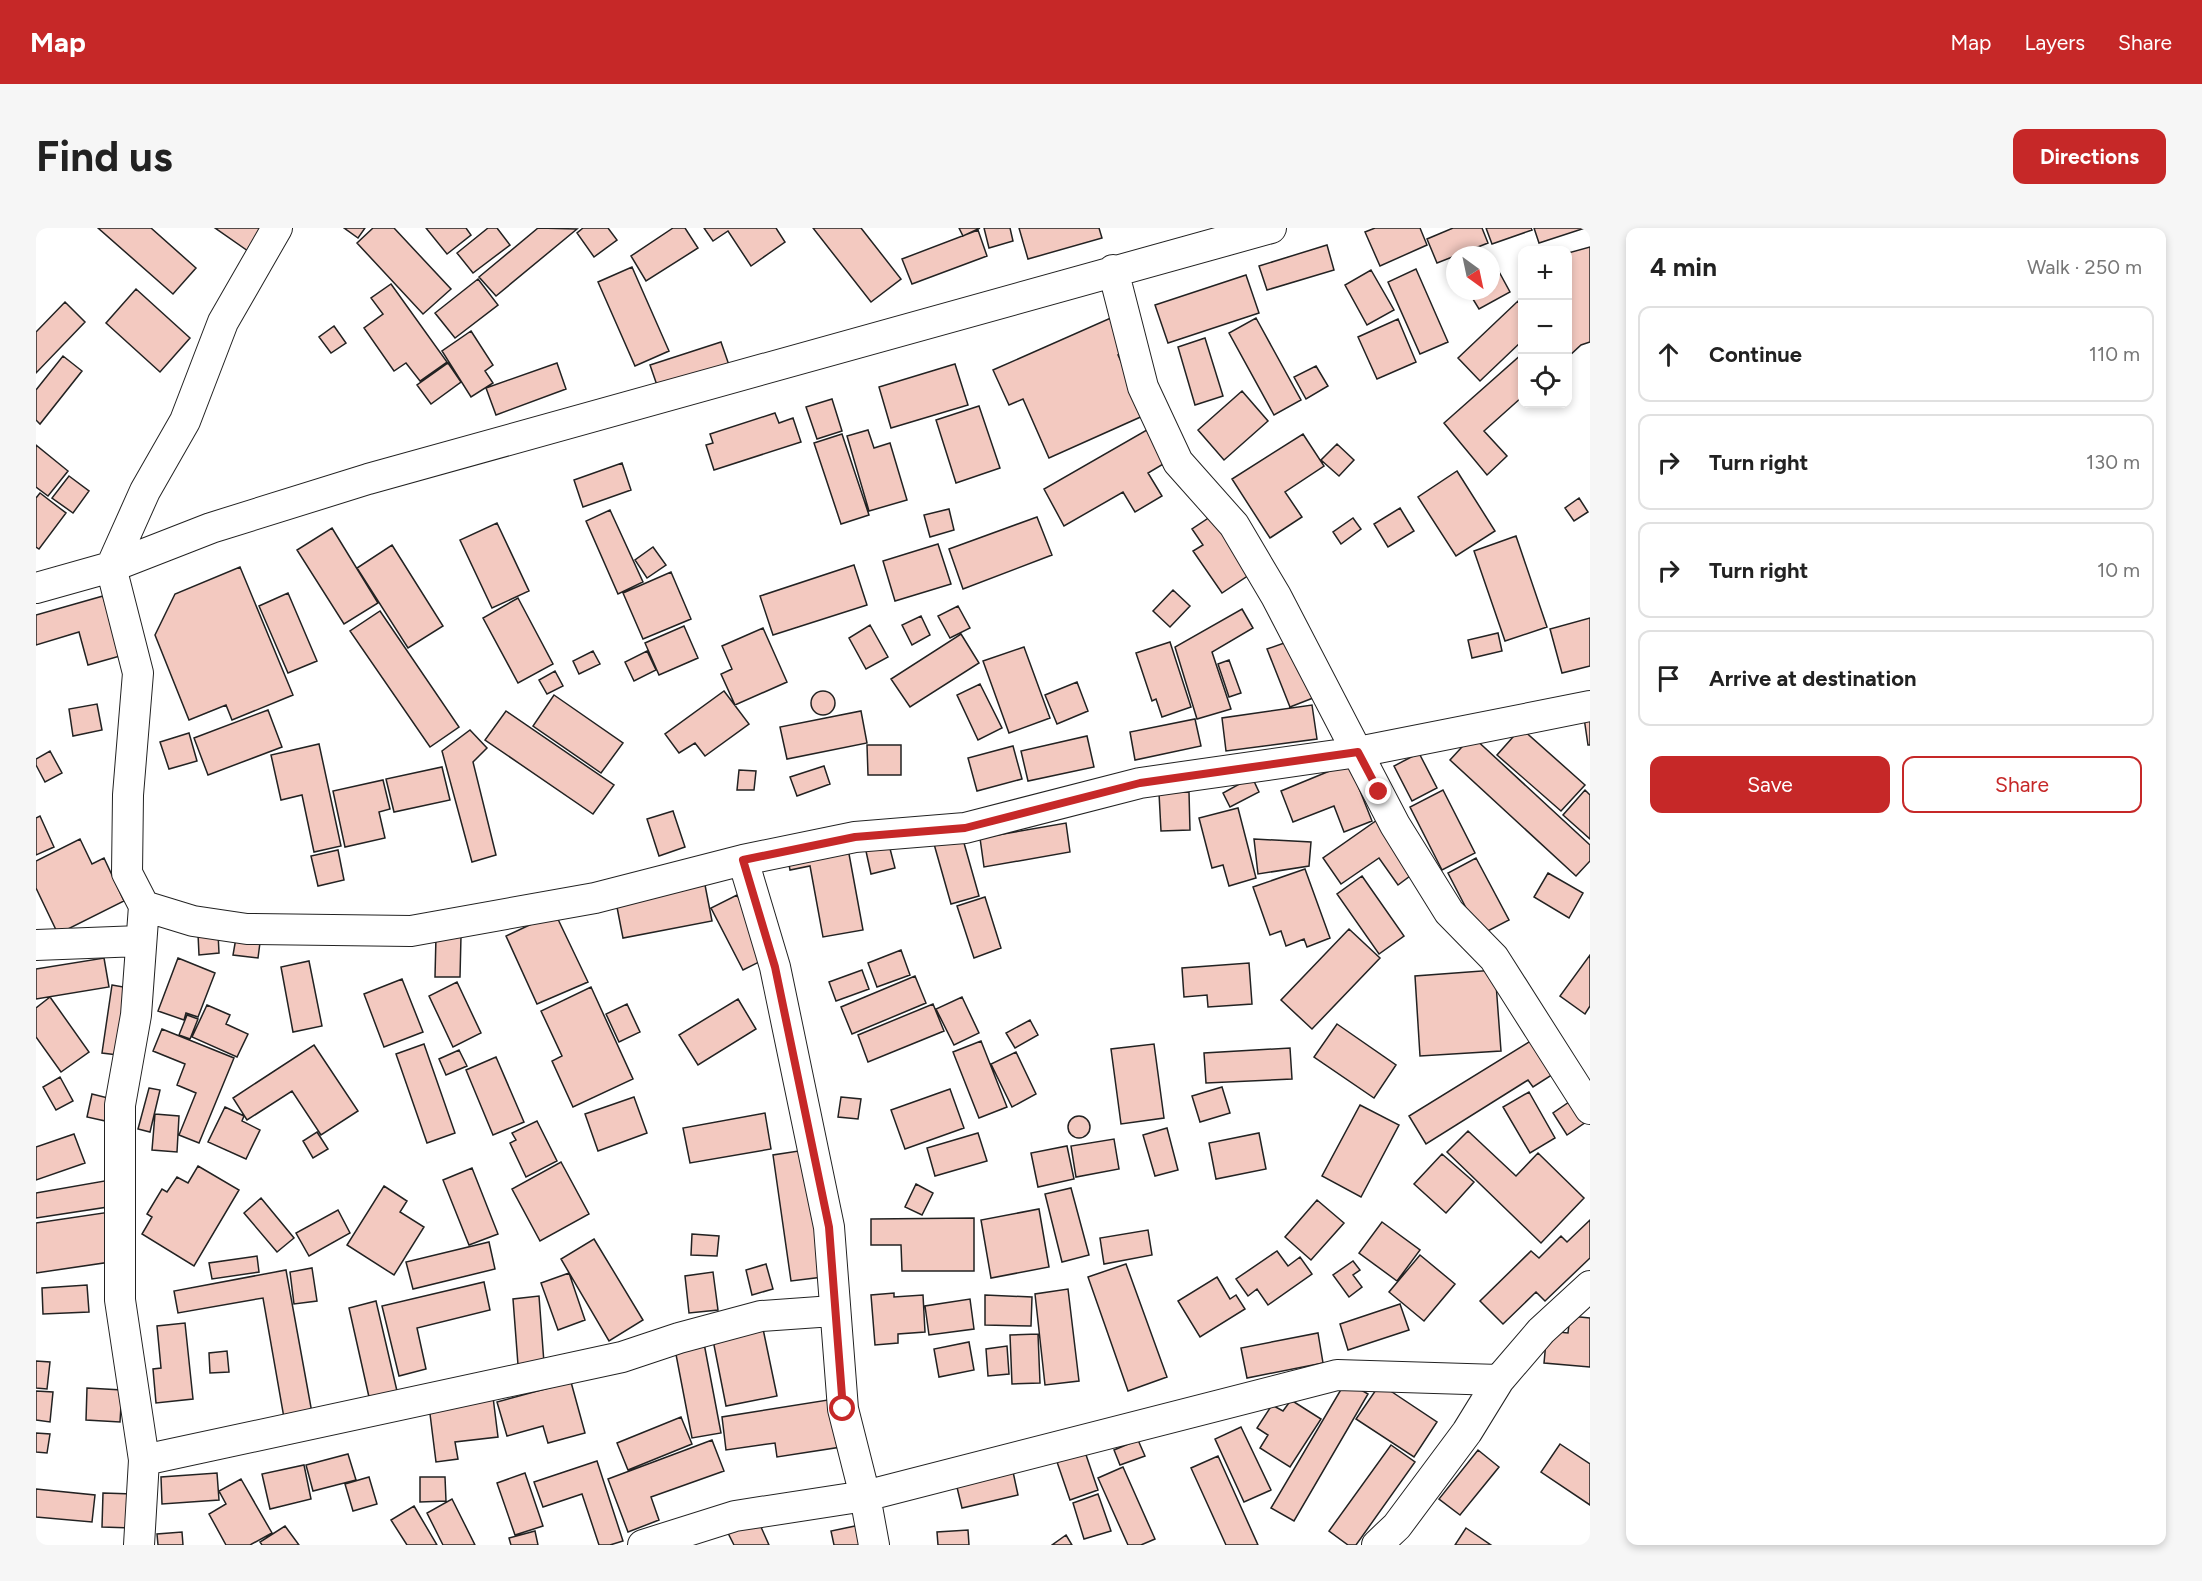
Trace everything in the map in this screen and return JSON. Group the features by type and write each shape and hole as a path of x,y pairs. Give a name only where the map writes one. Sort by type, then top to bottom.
{"street":[{"path":"139,1545 144,1460 120,1300 120,1105 136,1015 144,906 127,873 128,795 138,673 111,567 145,491 185,421 223,322 277,228"},
{"path":"36,588 111,567 211,528 368,479 588,420 1113,270 1271,228"},
{"path":"1113,270 1143,387 1178,462 1234,525 1276,596 1395,825 1449,912 1494,957 1590,1108"},
{"path":"144,906 193,921 247,929 411,931 595,898 743,860 855,837 965,828 1140,783 1358,752 1590,706"},
{"path":"743,860 775,967 829,1227 833,1311 843,1409 865,1496 874,1545"},
{"path":"36,945 140,941"},
{"path":"1377,1545 1397,1526 1446,1460 1499,1380 1541,1331 1590,1286"},
{"path":"144,1460 622,1357 679,1338 761,1316 833,1311"},
{"path":"643,1545 735,1516 865,1496 1337,1375 1499,1380"}],"building":[{"path":"98,228 151,228 196,268 173,294"},
{"path":"215,228 264,228 248,251"},
{"path":"344,228 365,228 358,238"},
{"path":"373,228 394,228 451,289 423,314 357,243"},
{"path":"426,228 466,228 471,235 447,254"},
{"path":"488,228 497,228 510,245 473,273 457,253"},
{"path":"538,228 577,229 496,296 479,277"},
{"path":"583,228 608,228 617,240 594,257 577,233"},
{"path":"673,228 685,228 698,248 646,281 631,256"},
{"path":"704,228 776,228 785,242 751,266 728,231 713,241"},
{"path":"813,228 861,228 901,279 871,302"},
{"path":"959,228 980,228 963,236"},
{"path":"984,228 1010,228 1013,241 989,248"},
{"path":"1019,228 1099,228 1102,238 1028,259"},
{"path":"1375,228 1420,228 1427,245 1380,266 1365,232"},
{"path":"1453,228 1482,228 1488,243 1480,246 1446,246 1446,259 1437,263 1427,239"},
{"path":"1486,228 1531,228 1532,230 1492,244"},
{"path":"1534,228 1585,228 1539,243"},
{"path":"978,230 987,256 912,284 902,259"},
{"path":"1327,245 1334,270 1267,290 1259,266"},
{"path":"1590,247 1590,342 1581,345 1572,353 1572,300 1572,252"},
{"path":"632,267 669,351 635,366 598,282"},
{"path":"1416,269 1448,342 1420,354 1388,282"},
{"path":"1371,270 1394,310 1367,325 1345,285"},
{"path":"1500,274 1510,292 1500,297"},
{"path":"1246,275 1259,313 1168,343 1155,305"},
{"path":"478,279 498,305 455,338 435,313"},
{"path":"391,284 447,362 420,381 406,363 394,371 364,328 383,314 371,298"},
{"path":"136,289 190,338 160,372 106,323"},
{"path":"1474,300 1495,300 1479,309"},
{"path":"1518,301 1518,345 1480,381 1458,358"},
{"path":"65,302 85,322 36,373 36,332"},
{"path":"1113,317 1127,351 1118,355 1145,415 1049,458 1023,399 1009,405 993,370"},
{"path":"1256,318 1301,400 1274,415 1229,333"},
{"path":"1398,319 1416,362 1377,379 1358,337"},
{"path":"334,326 346,343 331,353 319,337"},
{"path":"471,331 493,365 485,371 493,383 471,397 442,351"},
{"path":"1205,338 1223,396 1195,405 1178,347"},
{"path":"721,342 730,368 659,391 650,365"},
{"path":"63,356 82,371 40,424 36,420 36,390"},
{"path":"1518,358 1518,401 1484,431 1507,456 1487,475 1444,423"},
{"path":"448,363 461,382 431,404 417,385"},
{"path":"557,363 566,389 496,415 486,388"},
{"path":"955,364 968,405 891,428 879,387"},
{"path":"1316,366 1328,386 1306,399 1294,377"},
{"path":"1242,391 1268,421 1224,460 1198,430"},
{"path":"832,399 842,431 817,439 806,407"},
{"path":"979,406 1000,468 956,483 936,420"},
{"path":"775,413 779,423 793,418 801,442 714,470 706,445 713,443 710,434"},
{"path":"1152,427 1170,460 1148,473 1162,496 1135,512 1123,492 1064,526 1044,489"},
{"path":"868,430 874,448 890,443 907,500 869,511 847,436"},
{"path":"842,434 869,515 841,524 814,443"},
{"path":"1303,434 1324,466 1285,492 1302,517 1270,538 1232,479"},
{"path":"1337,444 1354,460 1339,476 1321,460"},
{"path":"36,445 68,471 48,496 36,487"},
{"path":"622,463 631,490 583,507 574,480"},
{"path":"1457,471 1495,531 1456,556 1418,497"},
{"path":"69,476 89,491 73,513 52,498"},
{"path":"40,493 66,513 39,549 36,547 36,498"},
{"path":"1579,498 1588,512 1574,521 1565,508"},
{"path":"1400,508 1414,531 1388,547 1374,524"},
{"path":"949,509 954,530 930,537 924,515"},
{"path":"610,510 643,582 618,594 586,521"},
{"path":"1216,513 1255,571 1222,593 1193,551 1203,545 1192,529"},
{"path":"1037,517 1052,555 963,589 949,549"},
{"path":"1353,518 1361,529 1341,544 1333,532"},
{"path":"497,523 529,591 492,608 460,540"},
{"path":"332,528 378,603 344,624 297,550"},
{"path":"1516,536 1547,627 1505,641 1474,551"},
{"path":"938,544 951,584 895,601 883,561"},
{"path":"392,545 443,626 408,648 357,568"},
{"path":"653,547 666,565 647,578 635,560"},
{"path":"854,565 867,605 773,635 760,596"},
{"path":"240,567 293,695 232,720 226,705 189,720 155,635 175,594"},
{"path":"671,572 691,619 643,639 623,593"},
{"path":"1173,590 1190,606 1170,627 1153,611"},
{"path":"288,593 317,661 288,673 259,606"},
{"path":"103,596 120,656 88,665 79,632 36,645 36,615"},
{"path":"518,598 553,664 518,683 483,618"},
{"path":"958,606 970,628 950,638 938,616"},
{"path":"1242,609 1253,628 1212,652 1231,709 1197,719 1175,647"},
{"path":"380,611 459,727 430,747 350,631"},
{"path":"921,616 930,635 912,645 902,625"},
{"path":"1590,618 1590,666 1562,673 1550,629"},
{"path":"870,625 888,657 866,669 849,638"},
{"path":"684,626 698,658 659,675 645,643"},
{"path":"763,628 787,682 735,705 721,674 732,669 722,646"},
{"path":"1498,633 1502,651 1472,658 1468,640"},
{"path":"961,634 979,663 910,707 891,679"},
{"path":"1290,641 1313,698 1290,707 1267,649"},
{"path":"1170,642 1191,707 1162,717 1156,699 1152,701 1136,653"},
{"path":"1024,647 1050,718 1009,733 983,661"},
{"path":"593,651 600,664 579,674 573,661"},
{"path":"647,651 656,670 634,681 625,662"},
{"path":"1229,660 1241,693 1229,697 1218,664"},
{"path":"555,671 563,686 547,694 539,680"},
{"path":"1077,682 1088,711 1057,724 1045,695"},
{"path":"980,684 1002,728 978,740 957,695"},
{"path":"724,691 749,724 705,756 695,743 679,753 665,734"},
{"path":"823,691 828,692 834,698 834,708 828,714 823,715 818,714 812,708 811,703 812,698 818,692"},
{"path":"554,695 623,743 601,773 533,726"},
{"path":"97,704 102,730 73,736 69,709"},
{"path":"1312,705 1317,739 1226,751 1222,718"},
{"path":"268,710 282,747 208,775 194,738"},
{"path":"1590,710 1590,745 1588,745 1583,711"},
{"path":"506,711 614,785 593,814 485,740"},
{"path":"861,711 867,743 787,759 780,727"},
{"path":"1195,719 1201,746 1135,760 1130,732"},
{"path":"1521,728 1585,785 1561,811 1497,755"},
{"path":"470,730 487,748 473,762 496,855 472,862 442,751"},
{"path":"189,733 197,761 169,769 160,742"},
{"path":"1087,736 1094,767 1028,781 1021,751"},
{"path":"1472,736 1590,845 1590,861 1576,876 1450,760"},
{"path":"319,744 341,846 314,852 302,795 281,800 271,755"},
{"path":"867,745 901,745 901,775 868,775"},
{"path":"1013,746 1022,779 977,791 968,758"},
{"path":"50,751 62,773 45,782 36,765 36,759"},
{"path":"1419,753 1437,788 1412,801 1394,766"},
{"path":"1349,763 1372,821 1344,832 1334,806 1293,822 1281,791"},
{"path":"824,766 830,784 797,796 790,777"},
{"path":"442,767 450,800 394,812 386,779"},
{"path":"739,770 756,771 754,790 737,790"},
{"path":"1252,777 1259,792 1230,807 1223,793"},
{"path":"383,780 390,809 379,812 385,838 345,847 333,791"},
{"path":"1443,790 1475,853 1442,870 1410,807"},
{"path":"1585,790 1590,795 1590,839 1563,815"},
{"path":"1189,792 1190,830 1161,831 1159,793"},
{"path":"1238,808 1256,878 1229,886 1223,865 1212,868 1199,818"},
{"path":"673,811 685,847 659,856 647,819"},
{"path":"40,816 54,847 36,855 36,818"},
{"path":"1380,818 1418,870 1398,885 1379,858 1341,884 1323,858"},
{"path":"1066,823 1070,852 984,867 980,838"},
{"path":"962,836 979,896 951,904 934,844"},
{"path":"887,837 895,868 871,874 864,842"},
{"path":"80,839 92,864 104,858 124,901 58,934 36,888 36,861"},
{"path":"1254,839 1311,842 1309,866 1258,874"},
{"path":"847,843 863,930 823,937 810,866 790,870 787,854"},
{"path":"338,850 344,880 318,886 311,856"},
{"path":"1476,858 1509,920 1480,935 1448,873"},
{"path":"1305,869 1330,938 1307,947 1304,939 1286,946 1281,931 1270,935 1253,887"},
{"path":"1548,873 1583,893 1569,918 1534,897"},
{"path":"1362,876 1404,936 1379,954 1337,894"},
{"path":"705,885 712,921 623,938 616,902"},
{"path":"737,895 769,957 743,970 711,908"},
{"path":"985,897 1001,948 974,958 957,906"},
{"path":"555,913 588,982 537,1004 506,936"},
{"path":"1349,929 1380,958 1312,1029 1281,1000"},
{"path":"237,932 261,935 258,958 233,955"},
{"path":"218,933 219,953 199,955 198,934"},
{"path":"436,936 461,936 460,977 435,977"},
{"path":"901,950 910,975 877,987 868,963"},
{"path":"1590,955 1590,1006 1585,1014 1560,996"},
{"path":"104,958 109,987 36,999 36,969"},
{"path":"178,958 215,973 198,1017 186,1013 184,1020 158,1011"},
{"path":"309,961 322,1026 293,1032 281,967"},
{"path":"1249,963 1252,1004 1208,1007 1207,995 1184,997 1182,968"},
{"path":"862,970 869,989 836,1001 829,982"},
{"path":"1495,970 1501,1051 1420,1056 1415,976"},
{"path":"915,976 926,1003 852,1034 841,1007"},
{"path":"402,979 423,1032 384,1047 364,994"},
{"path":"457,982 481,1033 453,1047 429,996"},
{"path":"112,985 135,989 126,1056 102,1053"},
{"path":"591,987 633,1079 573,1107 552,1061 562,1056 541,1011"},
{"path":"50,997 89,1052 61,1072 36,1037 36,1008"},
{"path":"962,997 979,1033 954,1045 936,1009"},
{"path":"738,999 756,1029 698,1065 679,1035"},
{"path":"627,1004 640,1032 619,1042 606,1014"},
{"path":"933,1004 944,1031 868,1062 858,1035"},
{"path":"207,1005 230,1015 226,1024 248,1034 237,1057 192,1037"},
{"path":"187,1015 198,1019 190,1039 179,1035"},
{"path":"1030,1020 1038,1035 1015,1048 1006,1033"},
{"path":"1337,1024 1396,1065 1374,1098 1314,1057"},
{"path":"162,1029 234,1058 199,1143 179,1135 196,1093 177,1085 185,1064 153,1051"},
{"path":"1537,1037 1558,1071 1533,1087 1528,1080 1426,1144 1409,1116"},
{"path":"981,1041 1007,1107 979,1118 953,1052"},
{"path":"424,1044 455,1133 427,1143 396,1054"},
{"path":"1154,1044 1164,1118 1121,1124 1111,1049"},
{"path":"314,1045 358,1111 321,1135 292,1091 247,1120 233,1098"},
{"path":"1290,1048 1292,1079 1206,1083 1204,1053"},
{"path":"459,1050 467,1066 446,1075 439,1059"},
{"path":"1016,1052 1036,1094 1012,1107 991,1064"},
{"path":"496,1057 524,1122 493,1135 466,1070"},
{"path":"60,1077 73,1101 56,1110 43,1087"},
{"path":"1222,1087 1230,1113 1200,1122 1192,1096"},
{"path":"149,1088 160,1090 150,1132 138,1129"},
{"path":"950,1089 964,1128 905,1149 891,1110"},
{"path":"1529,1092 1555,1138 1530,1153 1503,1107"},
{"path":"92,1094 116,1100 110,1122 87,1117"},
{"path":"634,1097 647,1133 598,1151 585,1114"},
{"path":"841,1097 861,1099 858,1119 838,1117"},
{"path":"1572,1100 1586,1122 1567,1135 1553,1113"},
{"path":"1360,1105 1399,1125 1361,1197 1322,1176"},
{"path":"225,1107 244,1116 242,1121 260,1130 246,1159 208,1142"},
{"path":"765,1113 771,1149 690,1163 683,1128"},
{"path":"155,1114 179,1116 177,1152 152,1150"},
{"path":"1079,1116 1087,1119 1090,1127 1087,1135 1079,1138 1071,1135 1068,1127 1071,1119"},
{"path":"537,1121 557,1161 526,1177 510,1143 516,1140 512,1133"},
{"path":"1167,1128 1178,1170 1155,1176 1143,1135"},
{"path":"1468,1131 1516,1176 1538,1153 1584,1198 1541,1243 1447,1152"},
{"path":"317,1132 328,1149 313,1158 303,1141"},
{"path":"978,1133 987,1161 935,1176 927,1148"},
{"path":"1259,1133 1266,1169 1216,1179 1209,1143"},
{"path":"74,1134 85,1163 36,1180 36,1147"},
{"path":"1114,1139 1119,1169 1076,1177 1071,1146"},
{"path":"1067,1146 1074,1179 1038,1187 1031,1153"},
{"path":"805,1150 823,1277 791,1281 773,1155"},
{"path":"1442,1154 1474,1182 1446,1213 1414,1184"},
{"path":"561,1162 589,1214 540,1241 512,1189"},
{"path":"198,1166 239,1190 194,1266 142,1234 152,1217 147,1214 162,1189 167,1192 177,1177 188,1183"},
{"path":"472,1168 498,1234 469,1245 443,1180"},
{"path":"110,1180 114,1206 36,1218 36,1193"},
{"path":"916,1184 933,1193 922,1215 905,1207"},
{"path":"384,1186 407,1201 400,1212 424,1227 394,1275 347,1245"},
{"path":"1071,1188 1089,1255 1062,1262 1045,1194"},
{"path":"261,1198 294,1238 277,1252 244,1213"},
{"path":"1317,1200 1344,1223 1311,1260 1285,1237"},
{"path":"1039,1209 1049,1267 991,1278 981,1220"},
{"path":"338,1210 350,1233 309,1256 296,1233"},
{"path":"110,1212 117,1261 36,1273 36,1223"},
{"path":"974,1218 974,1271 902,1271 901,1245 871,1245 871,1219"},
{"path":"1590,1220 1590,1258 1545,1301 1536,1292 1503,1324 1480,1301 1531,1251 1539,1258 1561,1236 1567,1242"},
{"path":"1382,1222 1420,1250 1397,1281 1359,1253"},
{"path":"1148,1230 1152,1255 1104,1264 1100,1238"},
{"path":"692,1234 719,1236 717,1256 691,1255"},
{"path":"594,1239 643,1320 609,1341 561,1259"},
{"path":"489,1242 495,1269 413,1289 406,1262"},
{"path":"1277,1251 1288,1266 1300,1257 1312,1274 1268,1305 1257,1289 1248,1296 1236,1279"},
{"path":"1420,1255 1455,1284 1424,1321 1389,1292"},
{"path":"257,1256 259,1272 212,1279 209,1263"},
{"path":"1353,1261 1360,1270 1353,1275 1362,1287 1349,1297 1333,1275"},
{"path":"766,1264 773,1289 752,1295 746,1270"},
{"path":"1126,1264 1167,1377 1128,1391 1088,1277"},
{"path":"312,1268 317,1301 294,1304 290,1272"},
{"path":"286,1270 312,1413 284,1418 263,1298 178,1313 174,1291"},
{"path":"713,1272 718,1310 689,1313 685,1276"},
{"path":"569,1273 585,1320 558,1330 541,1283"},
{"path":"1217,1277 1230,1299 1236,1295 1245,1309 1200,1337 1178,1301"},
{"path":"484,1282 490,1310 417,1328 426,1369 399,1376 382,1306"},
{"path":"87,1285 89,1312 43,1314 42,1288"},
{"path":"1068,1289 1079,1381 1045,1385 1035,1294"},
{"path":"894,1293 894,1297 923,1295 925,1332 898,1334 898,1343 875,1345 871,1295"},
{"path":"985,1295 1032,1297 1031,1326 985,1325"},
{"path":"539,1296 544,1363 518,1365 513,1299"},
{"path":"970,1299 974,1329 929,1335 925,1306"},
{"path":"376,1301 397,1391 369,1397 349,1308"},
{"path":"1400,1304 1409,1330 1348,1350 1340,1324"},
{"path":"1570,1316 1590,1318 1590,1367 1544,1363 1547,1331 1568,1333"},
{"path":"185,1323 193,1399 156,1403 153,1369 161,1368 157,1326"},
{"path":"762,1324 777,1396 726,1406 712,1335"},
{"path":"1318,1333 1323,1363 1247,1378 1241,1348"},
{"path":"1038,1334 1040,1383 1012,1384 1010,1335"},
{"path":"703,1338 721,1433 692,1438 674,1344"},
{"path":"969,1342 974,1370 939,1377 934,1349"},
{"path":"1007,1346 1009,1374 988,1376 986,1349"},
{"path":"227,1351 229,1372 210,1373 209,1353"},
{"path":"36,1361 50,1362 47,1389 36,1388"},
{"path":"1346,1381 1368,1394 1294,1521 1271,1508"},
{"path":"571,1382 585,1433 548,1443 543,1426 507,1436 497,1402"},
{"path":"1380,1384 1437,1422 1414,1457 1356,1419"},
{"path":"87,1388 122,1390 120,1422 86,1420"},
{"path":"36,1391 53,1392 50,1422 36,1420"},
{"path":"493,1397 498,1437 455,1442 458,1459 436,1462 429,1406"},
{"path":"834,1399 841,1447 777,1457 775,1443 726,1450 722,1417"},
{"path":"1291,1400 1321,1419 1290,1467 1260,1448 1268,1435 1257,1428 1272,1405 1283,1411"},
{"path":"681,1417 692,1444 628,1470 617,1443"},
{"path":"1241,1427 1271,1490 1244,1502 1215,1439"},
{"path":"36,1433 50,1434 47,1453 36,1452"},
{"path":"712,1440 724,1471 651,1497 659,1520 628,1532 608,1479"},
{"path":"1138,1440 1145,1456 1120,1465 1114,1450"},
{"path":"1560,1444 1590,1464 1590,1505 1541,1472"},
{"path":"1391,1445 1415,1462 1356,1545 1348,1545 1329,1531"},
{"path":"1083,1446 1098,1490 1070,1500 1055,1456"},
{"path":"1478,1450 1499,1467 1460,1515 1439,1499"},
{"path":"348,1454 356,1480 313,1491 306,1465"},
{"path":"1218,1456 1258,1545 1226,1545 1191,1468"},
{"path":"597,1461 623,1541 610,1545 599,1545 582,1494 543,1507 534,1482"},
{"path":"304,1465 311,1499 270,1509 262,1474"},
{"path":"1012,1467 1018,1495 962,1508 955,1479"},
{"path":"1123,1467 1155,1539 1141,1545 1128,1545 1098,1478"},
{"path":"217,1473 219,1500 162,1504 161,1477"},
{"path":"525,1473 543,1526 515,1535 497,1483"},
{"path":"369,1477 377,1504 353,1511 345,1484"},
{"path":"420,1477 445,1477 446,1501 420,1502"},
{"path":"241,1479 272,1533 250,1545 226,1545 209,1514 226,1504 219,1491"},
{"path":"36,1489 95,1495 92,1522 36,1517"},
{"path":"103,1493 133,1494 132,1528 102,1527"},
{"path":"1098,1494 1111,1531 1084,1539 1073,1503"},
{"path":"452,1499 475,1545 443,1545 427,1513"},
{"path":"414,1506 437,1545 407,1545 391,1520"},
{"path":"757,1518 769,1545 734,1545 727,1531"},
{"path":"860,1525 864,1545 834,1545 831,1531"},
{"path":"285,1526 299,1545 262,1545 260,1542"},
{"path":"1466,1528 1491,1545 1455,1545"},
{"path":"968,1530 969,1545 938,1545 937,1532"},
{"path":"535,1531 538,1545 511,1545 509,1538"},
{"path":"182,1532 183,1545 158,1545 157,1534"},
{"path":"1066,1535 1072,1545 1052,1545"}],"route":[{"path":"843,1409 833,1311 829,1227 775,967 743,860 855,837 965,828 1140,783 1358,752 1379,792"}]}
